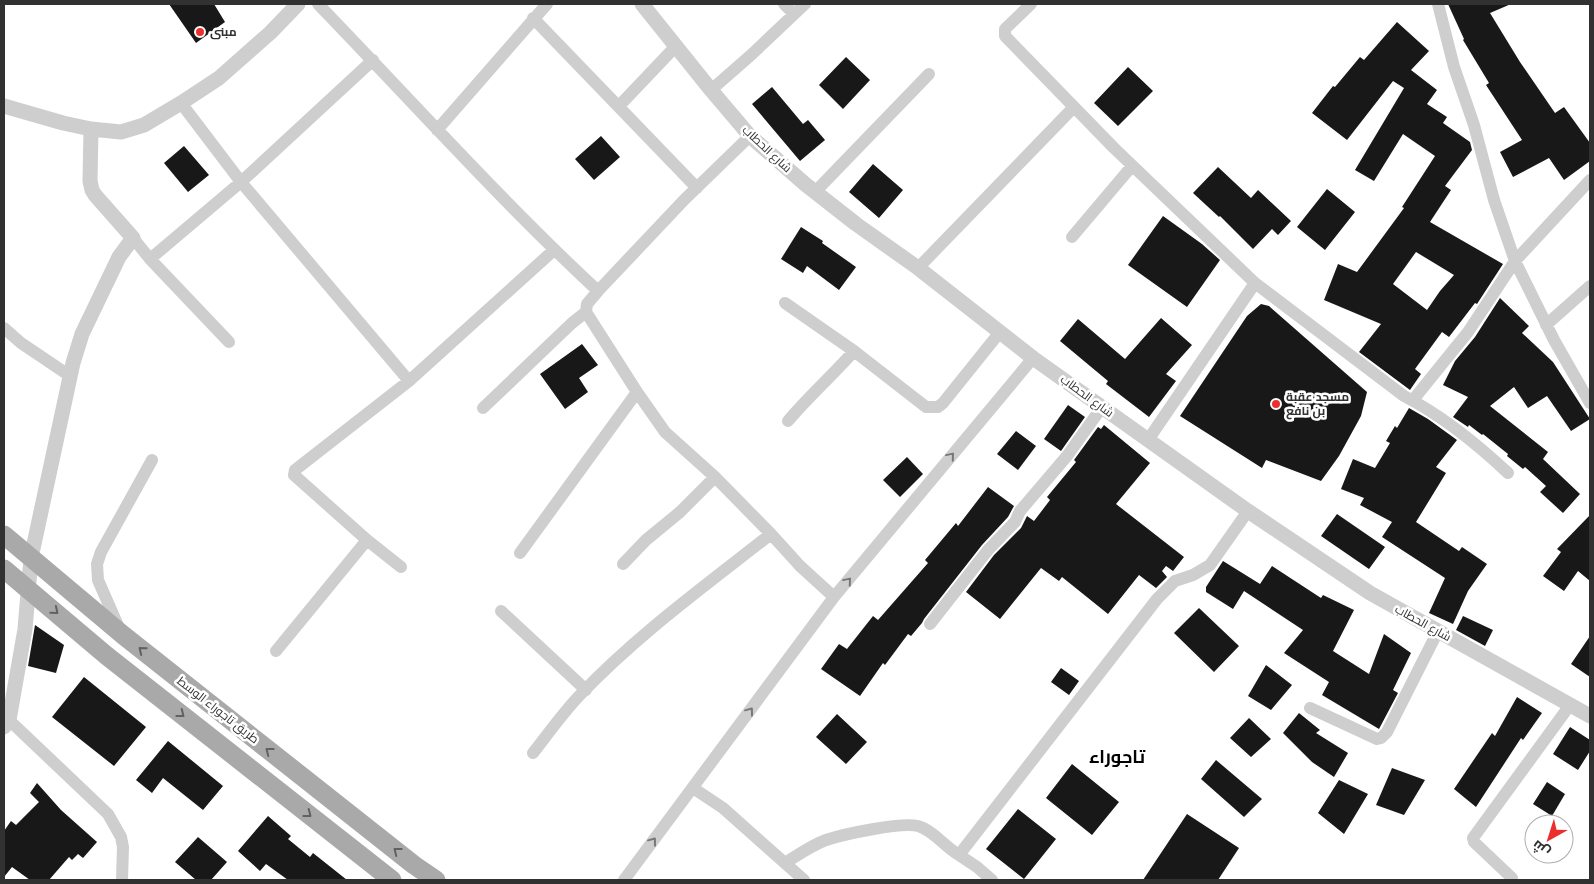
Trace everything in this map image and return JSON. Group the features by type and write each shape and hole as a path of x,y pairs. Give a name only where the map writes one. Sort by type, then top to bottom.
{"main road":[{"name":"طريق تاجوراء الوسط","path":"4,535 123,635 414,865 436,880"},
{"path":"4,569 115,662 392,880"}],"street":[{"path":"4,106 91,129 122,132 144,125 219,78 270,33 298,4"},
{"path":"318,4 554,250 598,291"},
{"path":"437,130 547,4"},
{"name":"شارع الحطاب","path":"642,4 750,136 815,192 918,268 1033,358 1248,511 1370,593 1590,716"},
{"path":"784,4 794,14"},
{"path":"711,90 805,4"},
{"path":"1032,4 1005,29 1005,36 1132,166 1254,284 1404,396 1429,409 1475,443 1508,473"},
{"path":"1438,4 1454,67 1474,125 1494,200 1515,261 1546,325 1590,403"},
{"path":"534,18 697,188"},
{"path":"619,106 676,46"},
{"path":"150,259 241,182 373,60"},
{"path":"815,192 929,74"},
{"path":"181,103 241,182 409,381"},
{"path":"918,268 1074,107"},
{"path":"91,129 90,181 95,195 150,259 229,342"},
{"path":"750,136 598,291 587,304 586,312 665,432 715,477 800,566 834,597"},
{"path":"1072,237 1132,166"},
{"path":"1413,400 1468,332 1515,261 1590,180"},
{"path":"122,880 123,847 121,837 108,814 6,723 25,629 32,558 70,376 82,334 119,257 133,238"},
{"path":"401,567 367,540 293,473 297,467 409,381 554,250"},
{"path":"1148,440 1254,284"},
{"path":"1546,325 1590,286"},
{"path":"785,303 854,351 926,407 938,407 943,403 1000,332"},
{"path":"483,408 572,322 586,312"},
{"path":"4,328 21,343 70,376"},
{"path":"788,421 854,351"},
{"path":"624,880 834,597 1033,358"},
{"path":"520,552 637,392"},
{"path":"930,624 988,550 1015,522 1020,511 1067,456 1102,407"},
{"path":"123,635 98,580 97,564 101,552 152,460"},
{"path":"622,564 646,540 680,512 715,477"},
{"path":"960,855 1157,599 1175,581 1193,575 1210,565 1248,511"},
{"path":"533,753 550,730 586,690 658,622 771,534"},
{"path":"276,650 367,540"},
{"path":"501,611 586,690"},
{"path":"1310,708 1377,739 1381,738 1387,732 1438,631"},
{"path":"1512,878 1474,842 1473,838 1570,705"},
{"path":"693,788 723,808 804,880"},
{"path":"785,863 824,840 853,833 908,825 925,829 951,851 977,867 992,880"}],"building":[{"name":"مبنى","path":"169,4 214,4 225,22 196,43"},
{"path":"1448,4 1511,4 1490,13 1520,62 1555,113 1564,107 1590,143 1590,161 1564,180 1549,158 1513,177 1500,152 1522,140 1486,85 1489,83 1463,40"},
{"path":"1397,22 1429,51 1411,70 1437,90 1427,104 1447,117 1443,123 1470,142 1472,150 1445,186 1451,190 1430,222 1503,264 1477,304 1475,303 1449,337 1442,332 1415,369 1421,374 1410,390 1359,352 1381,324 1324,300 1338,264 1357,272 1404,208 1402,207 1435,156 1403,134 1374,181 1355,170 1404,88 1393,81 1347,140 1312,113 1333,86 1335,87 1360,57 1364,60","holes":["1416,252 1454,275 1427,310 1393,284"]},
{"path":"846,57 870,80 843,109 819,85"},
{"path":"1128,67 1153,91 1118,126 1094,103"},
{"path":"772,87 803,124 808,120 825,140 800,161 752,104"},
{"path":"601,136 620,157 594,180 575,159"},
{"path":"184,146 209,175 188,192 164,163"},
{"path":"873,164 903,190 879,218 849,192"},
{"path":"1218,167 1251,198 1258,190 1291,221 1278,235 1272,229 1253,249 1220,216 1193,193"},
{"path":"1327,189 1355,212 1325,250 1297,227"},
{"path":"1163,216 1202,244 1220,260 1187,307 1128,265"},
{"path":"801,227 823,241 822,243 856,267 839,290 807,266 803,273 781,259"},
{"path":"1500,298 1529,326 1522,333 1553,362 1590,419 1571,431 1547,396 1528,408 1514,387 1490,406 1548,452 1543,459 1580,494 1563,513 1540,492 1546,486 1525,467 1523,469 1483,434 1453,417 1468,397 1443,385 1455,361 1475,337"},
{"name":"مسجد عقبة بن نافع","path":"1261,304 1269,306 1367,392 1361,416 1339,456 1321,481 1266,460 1262,468 1180,416 1247,316"},
{"path":"1161,318 1192,345 1166,374 1176,381 1149,417 1106,384 1108,381 1060,341 1078,319 1125,359"},
{"path":"582,344 598,365 579,378 588,392 565,409 540,374"},
{"path":"1068,405 1085,417 1061,451 1044,439"},
{"path":"1409,408 1457,440 1436,467 1446,473 1416,522 1459,551 1462,547 1487,564 1468,591 1453,624 1429,613 1445,578 1382,537 1392,522 1360,505 1364,498 1341,489 1353,459 1375,468 1390,443 1386,441 1395,426 1397,428"},
{"path":"1104,425 1150,463 1116,504 1184,557 1173,571 1166,566 1162,571 1167,577 1156,588 1139,575 1108,614 1062,577 1059,581 1041,568 1000,619 966,592 994,555 1021,528 1027,516 1034,521 1050,500 1047,497 1076,462 1074,460 1098,427 1101,429"},
{"path":"1016,431 1036,446 1018,470 997,454"},
{"path":"907,457 923,474 900,497 883,480"},
{"path":"988,487 1014,506 1008,517 982,545 911,636 908,634 885,665 883,663 860,696 821,669 839,644 847,649 873,616 878,620 928,563 925,560 956,523 958,526"},
{"path":"1337,514 1385,547 1369,569 1321,536"},
{"path":"1590,515 1590,581 1578,571 1564,591 1543,576 1561,552 1557,549"},
{"path":"1223,561 1260,584 1272,566 1321,598 1323,595 1354,610 1333,651 1369,674 1384,634 1411,653 1393,690 1398,693 1379,729 1322,695 1329,682 1284,653 1303,630 1244,591 1233,609 1206,592 1206,587"},
{"path":"1199,608 1239,646 1214,672 1174,633"},
{"path":"1463,616 1493,630 1485,646 1456,630"},
{"path":"35,625 64,645 56,673 28,666"},
{"path":"1590,636 1590,677 1571,664"},
{"path":"1266,665 1292,685 1271,710 1248,696"},
{"path":"1061,668 1079,681 1069,695 1051,682"},
{"path":"84,677 146,727 114,766 52,717"},
{"path":"1517,697 1542,713 1523,740 1521,738 1476,807 1454,789 1492,733 1495,736"},
{"path":"1299,713 1320,730 1316,733 1348,753 1334,777 1312,762 1283,733"},
{"path":"837,714 867,742 846,764 816,737"},
{"path":"1249,718 1271,739 1251,757 1230,738"},
{"path":"1570,727 1590,740 1590,751 1578,770 1553,754"},
{"path":"168,741 223,786 203,810 163,778 152,793 136,780"},
{"path":"1216,760 1262,799 1244,817 1201,779"},
{"path":"1072,764 1119,802 1092,835 1046,798"},
{"path":"1392,768 1425,780 1404,815 1376,805"},
{"path":"1339,780 1368,794 1344,834 1318,813"},
{"path":"1547,782 1565,794 1553,814 1549,814 1533,804"},
{"path":"37,783 61,810 97,842 83,858 78,854 72,860 69,857 49,880 30,880 12,867 4,877 4,831 11,821 16,825 39,802 30,793"},
{"path":"1018,809 1056,839 1024,879 986,849"},
{"path":"1187,814 1239,848 1218,880 1143,880"},
{"path":"268,816 291,836 288,839 310,857 313,853 347,880 288,880 266,864 260,871 238,851"},
{"path":"198,837 227,862 211,880 196,880 175,862"}],"place":[{"name":"مبنى","path":"200,32"},
{"name":"مسجد عقبة بن نافع","path":"1276,404"}],"district":[{"name":"تاجوراء","path":"1117,757"}]}
